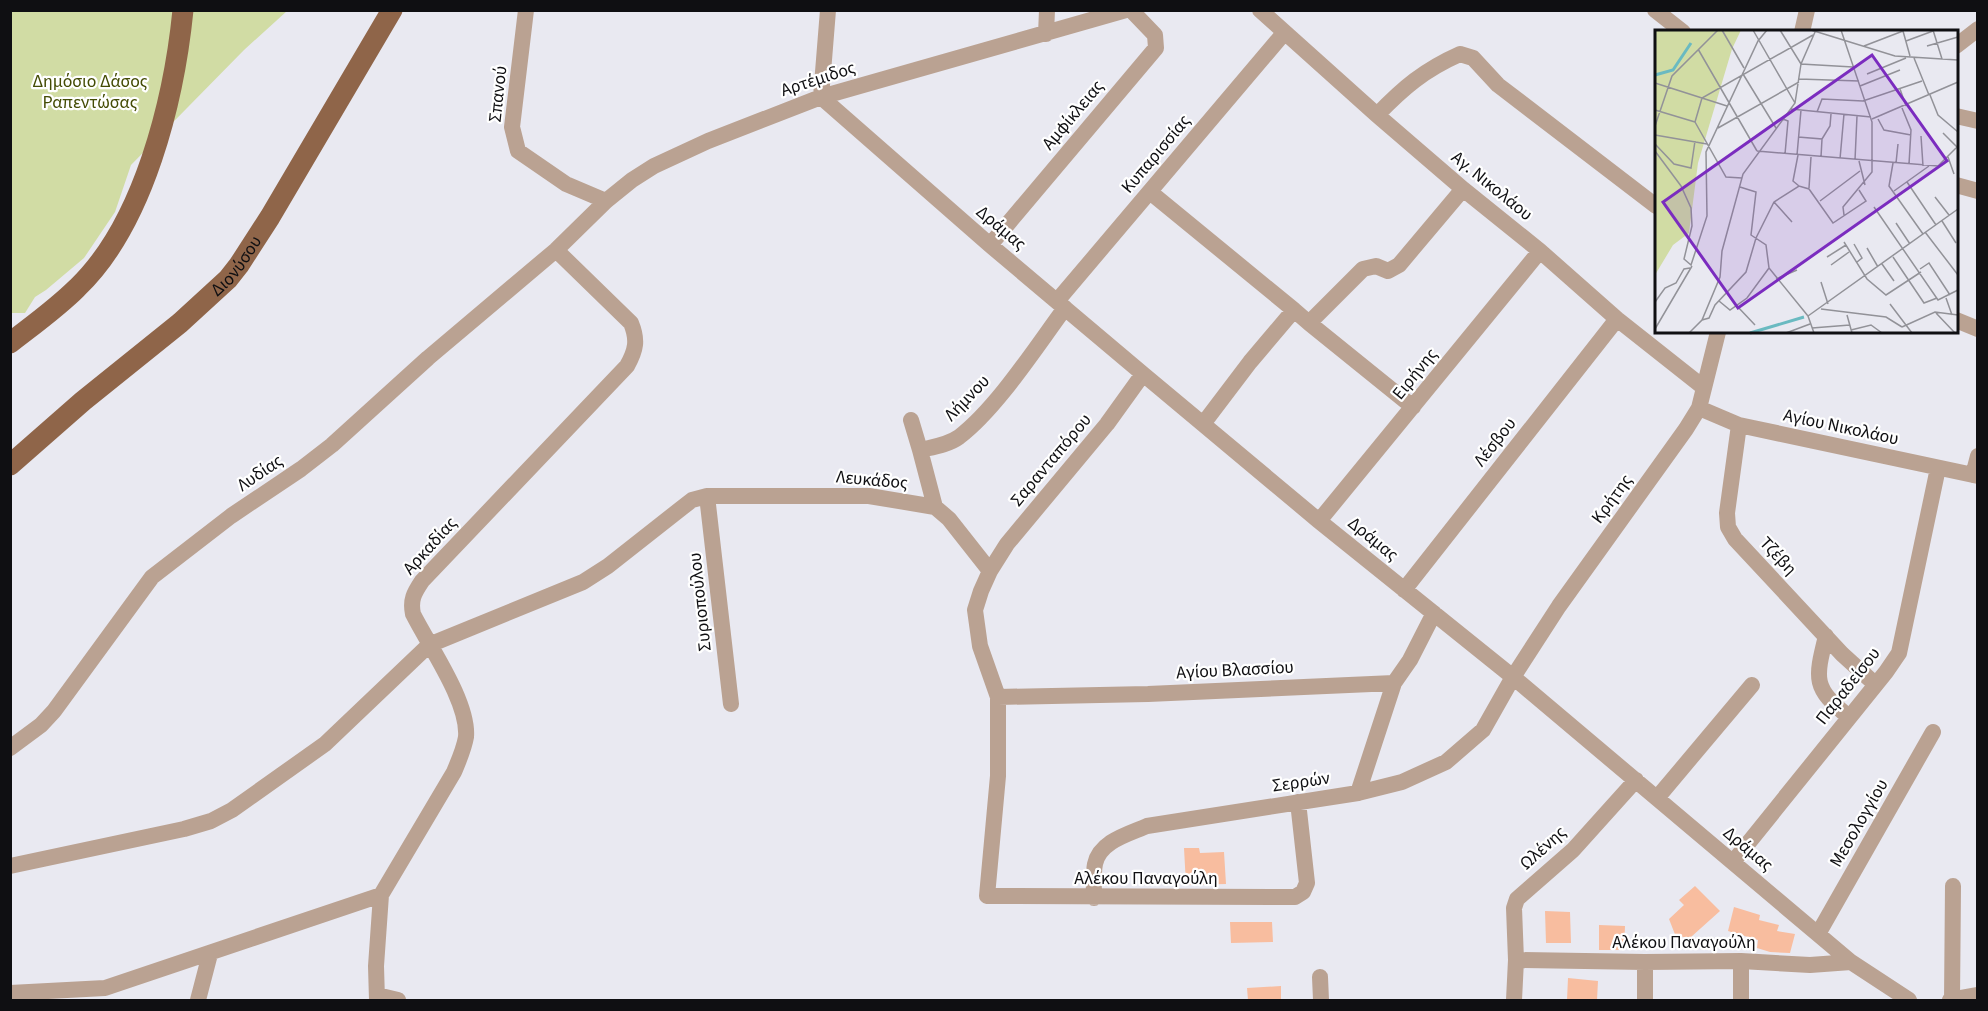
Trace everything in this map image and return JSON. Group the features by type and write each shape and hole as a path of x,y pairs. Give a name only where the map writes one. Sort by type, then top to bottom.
{"main road":[{"path":"10,343 78,288 103,258 124,223 146,172 160,128 168,97 183,10"},
{"name":"Διονύσου","path":"10,465 83,401 180,323 228,279 270,217 392,10"}],"street":[{"name":"Σπανού","path":"526,10 512,127 518,151 566,184 606,201"},
{"path":"821,97 828,10"},
{"path":"1046,34 1047,10"},
{"name":"Αρτέμιδος","path":"556,250 606,201 632,180 654,166 708,141 821,97 1128,10"},
{"name":"Αμφίκλειας","path":"990,244 1156,48 1155,35 1128,10"},
{"name":"Αγ. Νικολάου","path":"1260,10 1463,189 1540,251 1617,319 1703,387"},
{"path":"1655,10 1680,30"},
{"path":"1802,30 1807,10"},
{"path":"1958,44 1977,29"},
{"name":"Κυπαρισσίας","path":"1061,304 1150,192 1284,33"},
{"path":"1377,115 1404,87 1431,68 1460,54 1473,58 1498,86 1655,205"},
{"name":"Δράμας","path":"821,97 1143,374 1513,677 1851,962 1910,1000"},
{"path":"1958,116 1977,121"},
{"path":"1958,186 1977,191"},
{"path":"1309,323 1364,269 1376,266 1388,271 1399,265 1463,189"},
{"path":"1150,192 1413,407"},
{"name":"Αρκαδίας","path":"377,998 376,956 381,896 454,772 463,751 466,735 464,715 459,700 413,614 411,603 422,580 627,366 634,354 635,333 631,323 556,250"},
{"name":"Λυδίας","path":"10,748 41,725 54,711 152,577 231,516 301,469 332,445 429,358 556,250"},
{"name":"Ειρήνης","path":"1319,520 1540,251"},
{"name":"Λήμνου","path":"920,450 945,444 958,437 986,410 1061,304"},
{"path":"1203,424 1250,362 1294,310"},
{"name":"Λέσβου","path":"1404,590 1617,319"},
{"path":"1958,321 1977,329"},
{"name":"Κρήτης","path":"1513,677 1699,408 1718,333"},
{"name":"Σαρανταπόρου","path":"990,571 1007,544 1107,424 1143,374"},
{"name":"Αγίου Νικολάου","path":"1699,408 1739,424 1975,475"},
{"path":"911,420 930,481 935,507 949,519 990,571 975,610 980,646 998,697"},
{"name":"Τζέβη","path":"1739,424 1727,513 1728,526 1736,539 1842,654 1875,684"},
{"path":"1975,475 1977,456"},
{"name":"Παραδείσου","path":"1733,862 1899,653 1938,468"},
{"name":"Λευκάδος","path":"429,645 583,582 608,566 683,507 707,496 860,496 935,507"},
{"name":"Συριοπούλου","path":"707,496 730,704"},
{"path":"1358,794 1394,683 1410,660 1434,614"},
{"path":"1826,636 1818,671 1819,686 1828,700 1849,717"},
{"path":"10,866 184,829 211,821 232,810 325,744 429,645"},
{"name":"Σερρών","path":"1094,898 1095,863 1104,848 1119,837 1147,826 1358,794 1402,782 1446,762 1483,730 1513,677"},
{"name":"Αγίου Βλασσίου","path":"998,697 1148,694 1394,683"},
{"path":"1657,798 1752,685"},
{"name":"Αλέκου Παναγούλη","path":"998,697 998,776 987,896 1295,897 1303,892 1307,883 1298,802"},
{"name":"Μεσολογγίου","path":"1818,934 1933,732"},
{"name":"Ωλένης","path":"1514,1000 1516,960 1514,908 1517,899 1573,850 1636,780"},
{"path":"1953,886 1951,1000 1977,995"},
{"path":"10,993 105,988 381,896"},
{"path":"198,1000 210,954"},
{"name":"Αλέκου Παναγούλη","path":"1516,960 1741,961 1810,965 1851,962"},
{"path":"1741,961 1741,1000"},
{"path":"1645,962 1645,1000"},
{"path":"1320,977 1321,1000"},
{"path":"377,998 398,1000"}],"green space":[{"name":"Δημόσιο Δάσος Ραπεντώσας","path":"11,11 287,11 244,50 131,165 115,212 84,258 35,297 25,313 11,313"}],"building":[{"path":"1184,848 1199,848 1200,853 1224,852 1226,884 1186,885"},
{"path":"1695,886 1720,911 1691,937 1676,937 1669,919 1684,905 1679,900"},
{"path":"1734,907 1760,915 1759,920 1779,925 1777,931 1795,934 1790,953 1770,952 1757,948 1758,940 1728,931"},
{"path":"1545,911 1570,912 1571,943 1546,943"},
{"path":"1230,922 1272,922 1273,942 1231,943"},
{"path":"1599,925 1625,926 1624,950 1599,950"},
{"path":"1568,978 1598,981 1597,1000 1567,1000"},
{"path":"1281,986 1281,1000 1248,1000 1247,988"}]}
